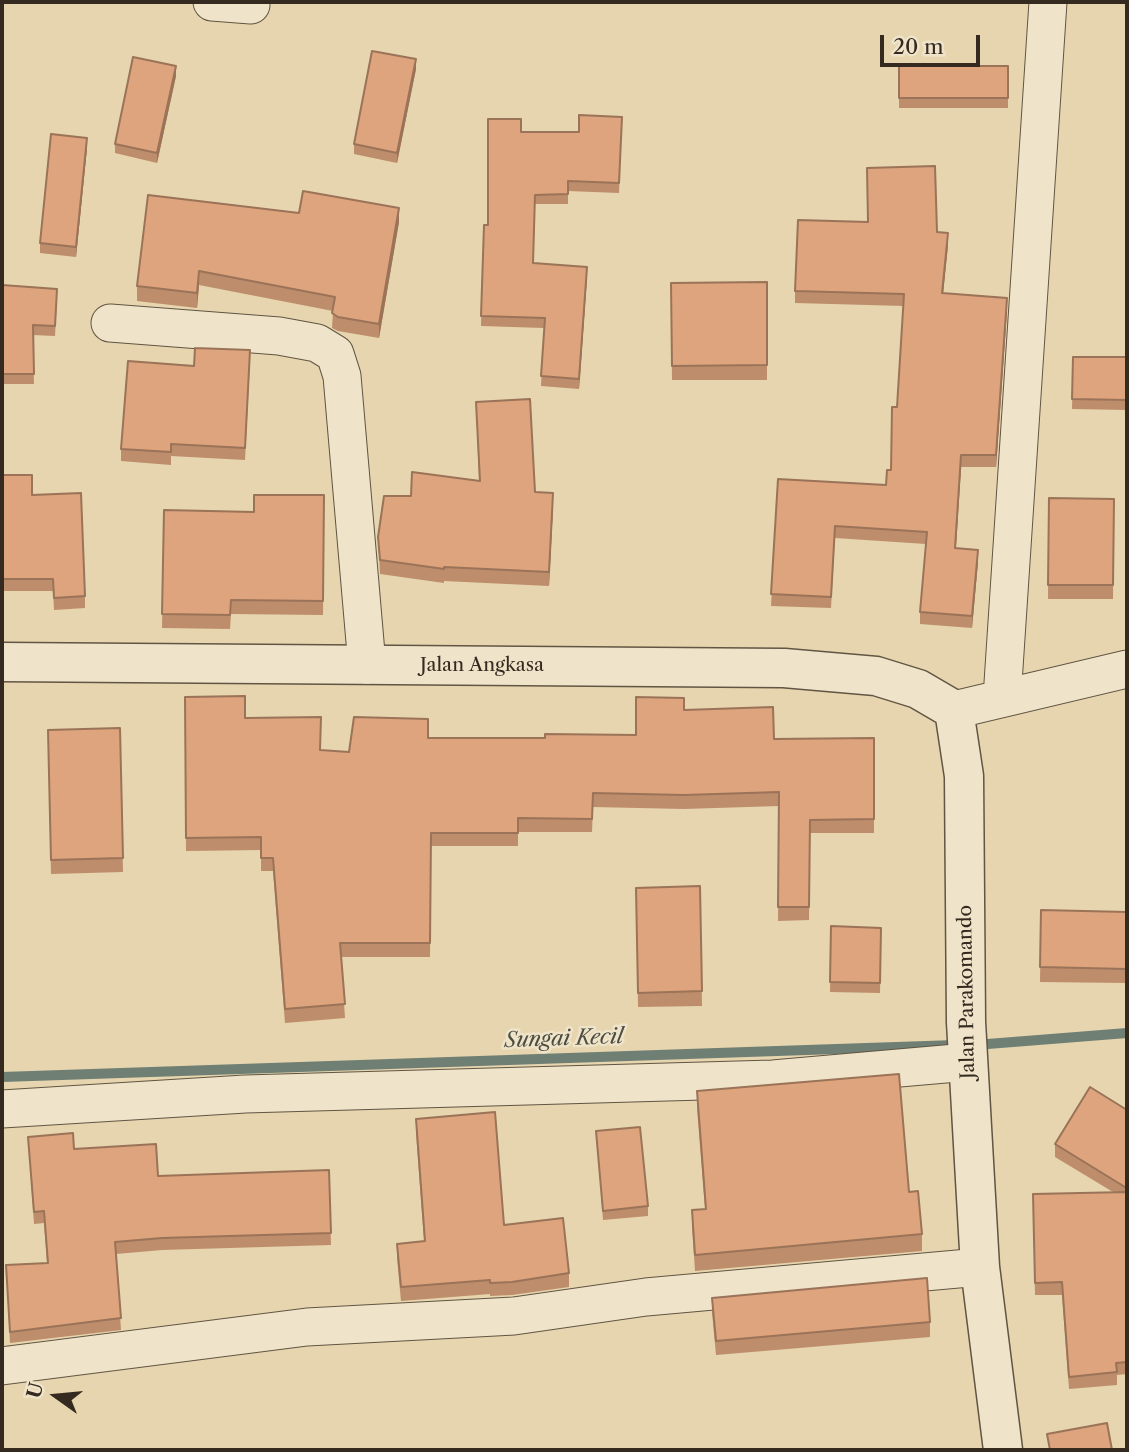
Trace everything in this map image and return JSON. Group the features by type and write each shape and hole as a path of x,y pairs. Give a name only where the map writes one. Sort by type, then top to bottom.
{"street":[{"path":"212,2 251,5"},
{"path":"1002,698 1048,2"},
{"path":"110,323 279,336 317,343 335,354 342,376 367,665"},
{"name":"Jalan Angkasa","path":"2,662 784,668 876,676 918,689 954,710"},
{"path":"954,710 1127,669"},
{"name":"Jalan Parakomando","path":"954,710 964,776 967,1046 980,1267 1003,1450"},
{"path":"2,1109 245,1094 773,1079 967,1046"},
{"path":"2,1366 307,1327 514,1316 646,1297 980,1267"}],"building":[{"path":"372,51 416,59 397,153 354,144"},
{"path":"133,57 176,66 157,153 115,144"},
{"path":"899,66 1008,66 1008,98 899,98"},
{"path":"579,115 622,117 619,183 568,181 568,194 535,195 533,263 587,267 579,379 541,376 545,318 481,316 484,225 488,225 488,119 521,119 521,132 579,132"},
{"path":"51,134 87,138 76,247 40,243"},
{"path":"935,166 937,232 948,233 942,293 1007,298 996,455 961,455 955,548 978,550 972,616 920,612 927,532 835,526 831,597 771,594 778,479 886,485 887,470 891,470 892,407 897,407 904,294 795,291 798,220 868,222 867,168"},
{"path":"303,191 399,208 379,324 338,317 332,313 335,297 199,271 197,293 137,286 148,195 299,213"},
{"path":"767,282 767,365 672,366 671,283"},
{"path":"2,285 57,289 55,326 33,325 34,374 2,374"},
{"path":"195,348 250,350 245,448 171,444 171,452 121,449 128,361 194,366"},
{"path":"1073,357 1127,357 1127,400 1072,399"},
{"path":"530,399 535,492 553,493 549,572 444,569 380,560 378,537 384,496 411,496 412,472 480,481 476,402"},
{"path":"2,475 32,475 32,495 81,493 85,596 54,598 53,579 2,579"},
{"path":"254,495 324,495 323,601 231,600 230,615 162,614 164,510 254,512"},
{"path":"1049,498 1114,499 1113,585 1048,585"},
{"path":"245,696 245,718 321,717 320,750 349,752 354,717 428,719 428,738 545,738 545,734 636,735 636,697 684,698 684,710 773,707 774,739 874,738 874,819 810,820 809,907 778,907 779,792 684,795 593,793 592,819 518,818 518,833 431,833 430,943 340,943 345,1004 285,1009 273,858 261,858 261,837 186,838 185,697"},
{"path":"120,728 123,858 51,860 48,730"},
{"path":"700,886 702,991 638,993 636,888"},
{"path":"1041,910 1127,912 1127,969 1040,967"},
{"path":"831,926 881,928 880,983 830,982"},
{"path":"899,1074 909,1192 918,1191 922,1234 695,1255 692,1210 706,1209 697,1091"},
{"path":"1090,1087 1127,1110 1127,1187 1055,1144"},
{"path":"495,1112 504,1225 563,1218 569,1273 512,1282 490,1283 490,1280 401,1287 397,1244 425,1241 416,1119"},
{"path":"640,1127 648,1206 603,1211 596,1131"},
{"path":"73,1133 74,1149 156,1144 158,1176 329,1170 331,1233 115,1242 121,1318 10,1332 6,1265 48,1263 44,1211 34,1212 28,1137"},
{"path":"1127,1192 1127,1362 1116,1363 1117,1372 1069,1377 1062,1282 1035,1283 1033,1194"},
{"path":"927,1278 930,1322 716,1341 712,1298"},
{"path":"1107,1423 1112,1450 1050,1450 1047,1434"}],"waterway":[{"name":"Sungai Kecil","path":"975,1045 1127,1033"},
{"name":"Sungai Kecil","path":"2,1077 956,1045"}]}
